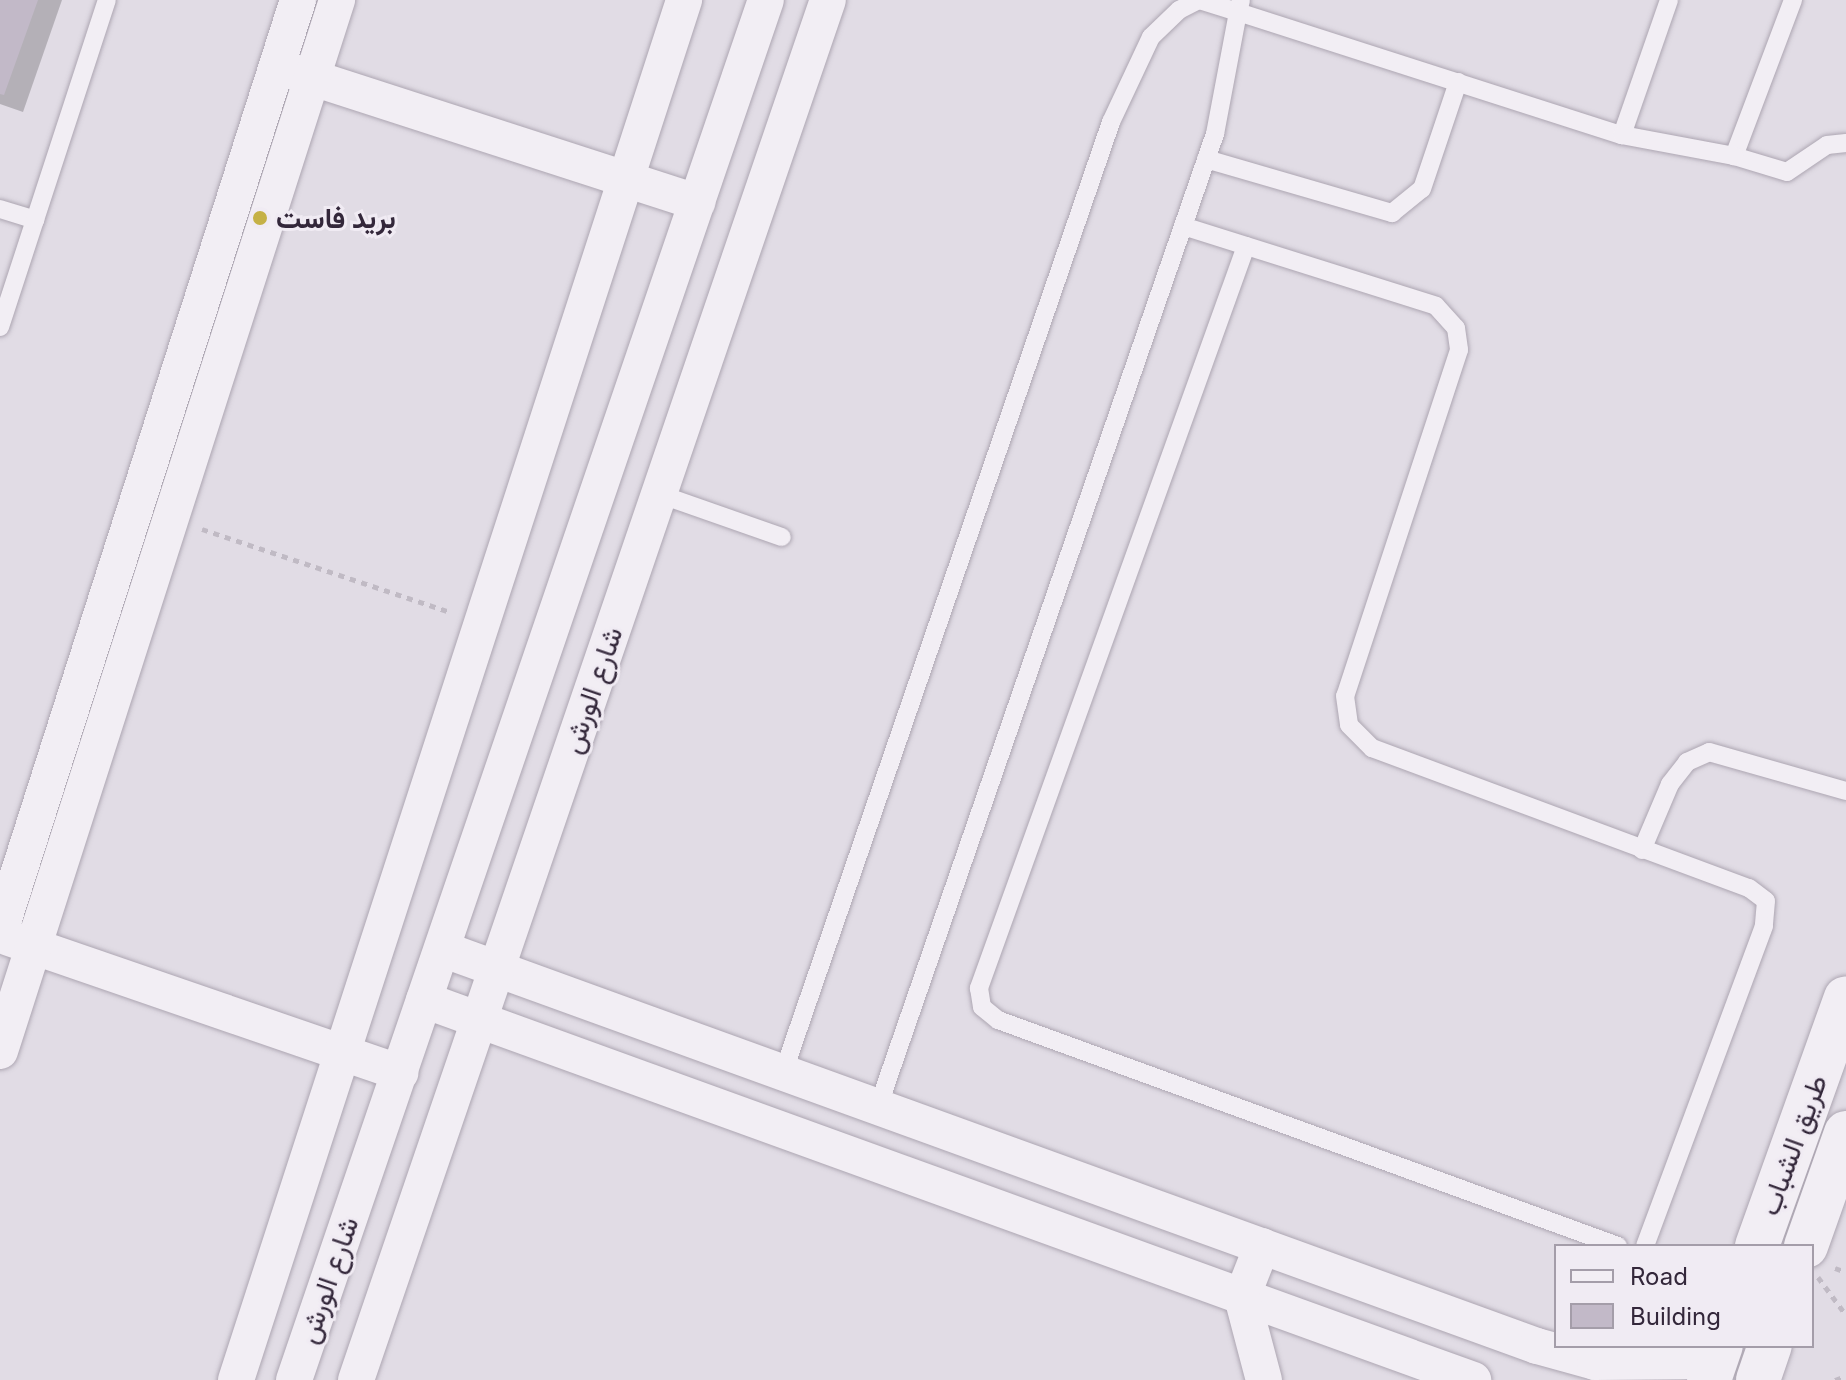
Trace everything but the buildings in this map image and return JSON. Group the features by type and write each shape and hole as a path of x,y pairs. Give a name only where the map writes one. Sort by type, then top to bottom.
{"street":[{"path":"0,1051 11,937 298,0"},
{"path":"11,937 171,518 337,0"},
{"path":"236,1380 622,178 684,0"},
{"name":"شارع الورش","path":"294,1380 766,0"},
{"name":"شارع الورش","path":"356,1380 828,0"},
{"path":"276,66 697,202"},
{"path":"11,937 400,1073"},
{"path":"442,949 1262,1246 1554,1348"},
{"name":"طريق الشباب","path":"1758,1244 1846,998"},
{"path":"424,1000 1473,1380"},
{"name":"طريق الشباب","path":"1807,1244 1846,1133"},
{"path":"1262,1246 1242,1297 1264,1380"},
{"path":"1555,1348 1595,1362 1715,1362"},
{"path":"1758,1380 1769,1348"},
{"path":"1389,1380 1420,1361"}],"lane":[{"path":"0,327 107,0"},
{"path":"783,1073 1111,122 1151,37 1179,10 1199,0 1239,6 1622,135 1734,156 1787,172 1827,145 1846,143"},
{"path":"1622,135 1669,0"},
{"path":"1734,156 1793,0"},
{"path":"878,1107 1206,159 1239,6"},
{"path":"1206,159 1392,213 1422,189 1458,82"},
{"path":"0,209 35,220"},
{"path":"1183,226 1436,306 1456,328 1459,350 1345,696 1349,725 1372,748 1749,888 1766,901 1764,926 1646,1244"},
{"path":"1246,246 979,988 982,1007 998,1020 1613,1244"},
{"path":"659,494 782,537"},
{"path":"1642,850 1670,784 1687,762 1709,752 1846,791"}],"path":[{"path":"171,518 480,623"},
{"path":"1814,1271 1846,1315"},
{"path":"1835,1380 1846,1376"}],"place":[{"name":"بريد فاست","path":"260,218"}]}
